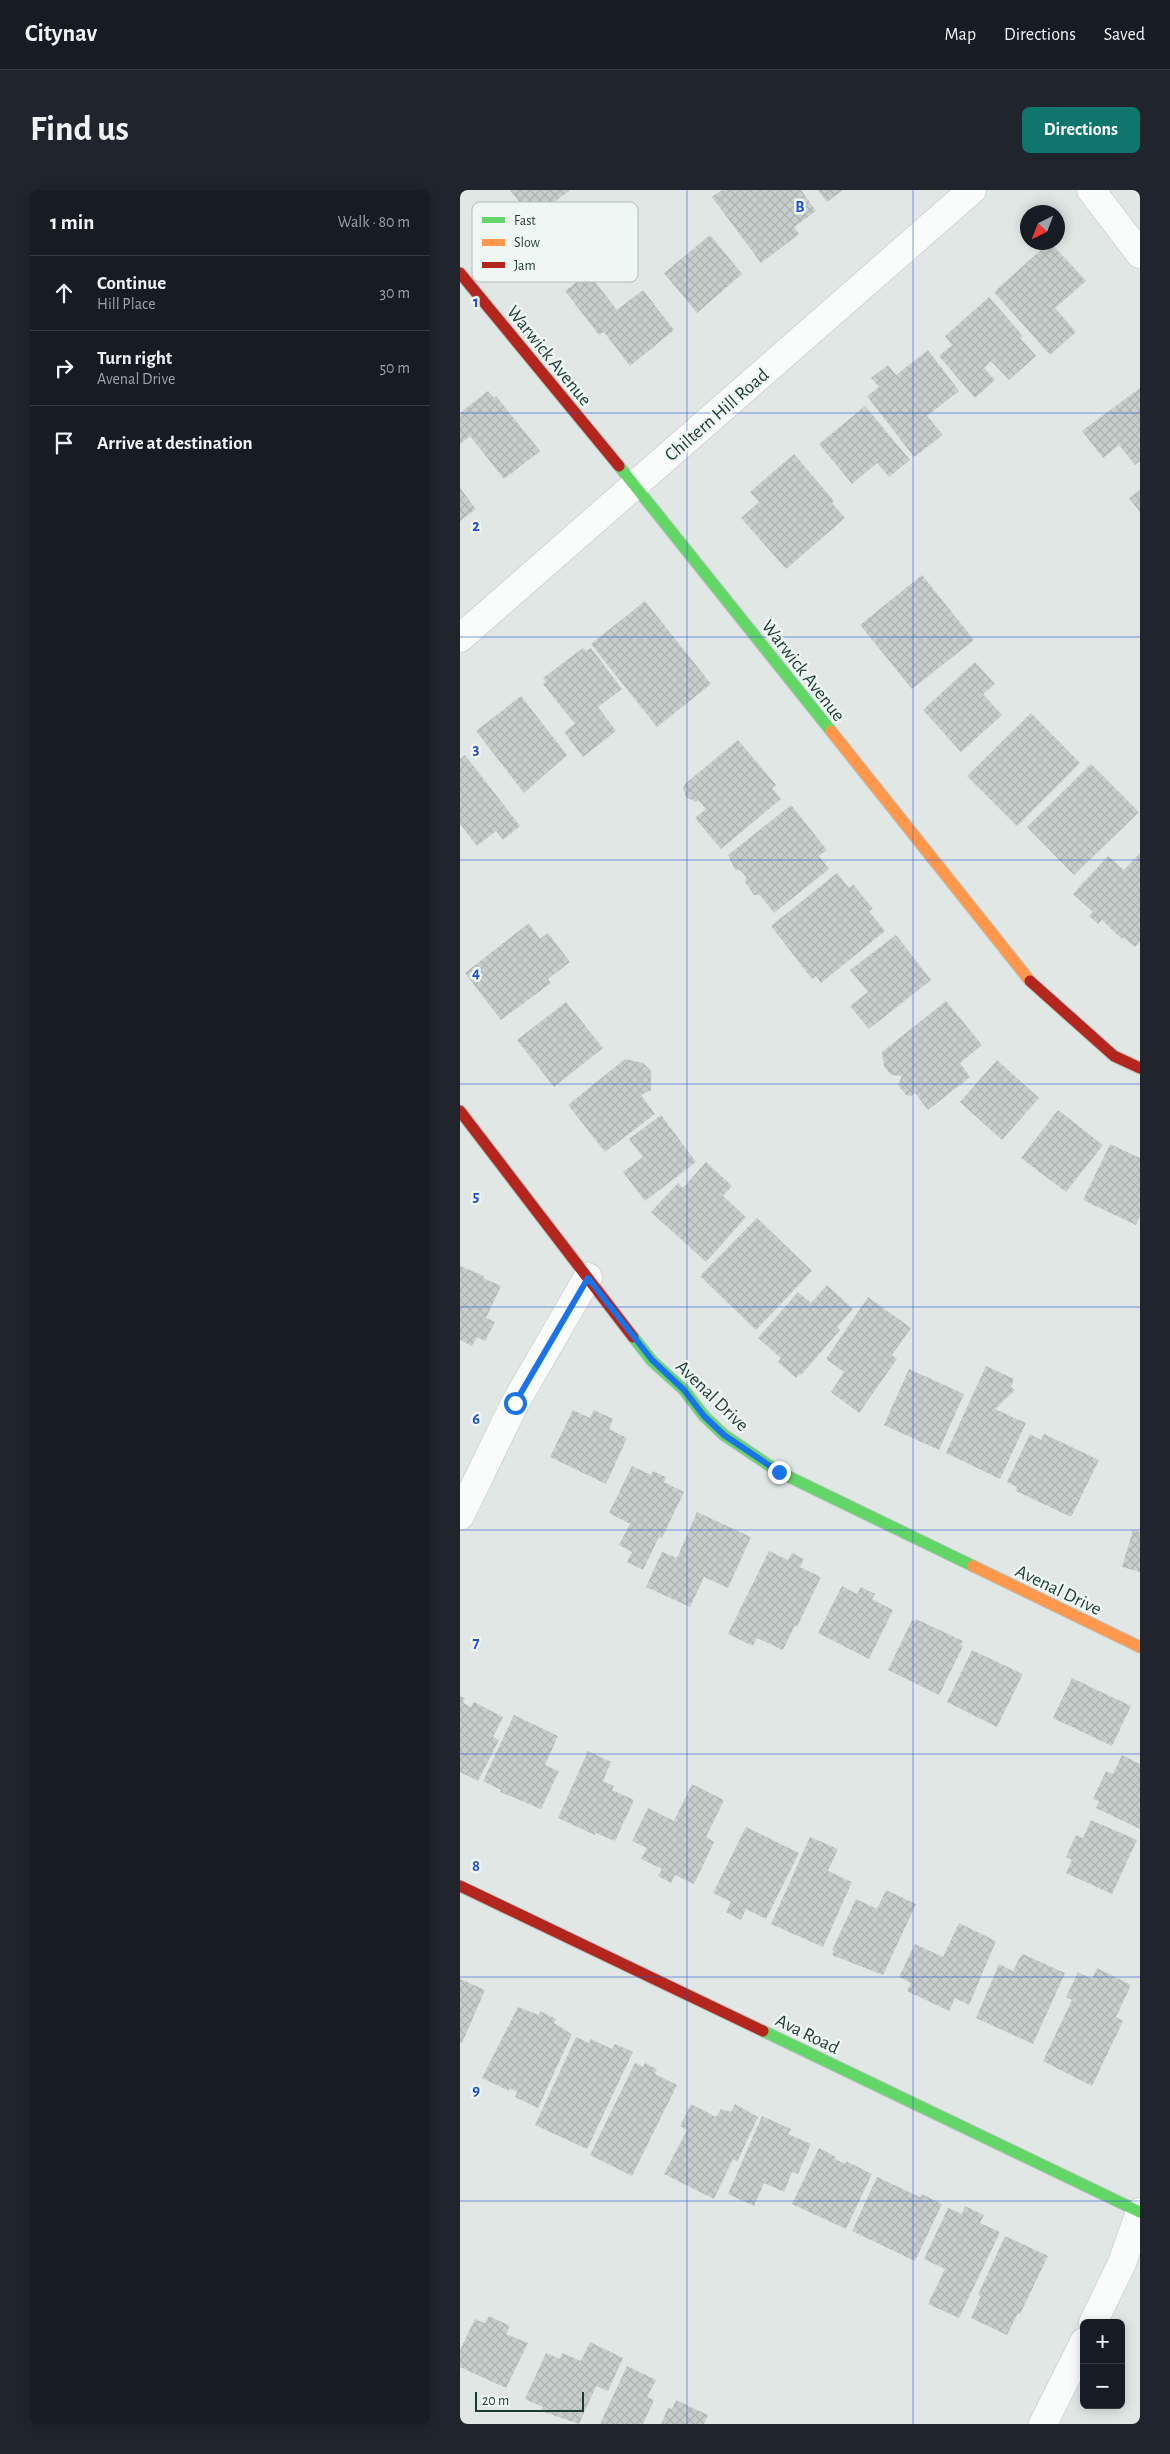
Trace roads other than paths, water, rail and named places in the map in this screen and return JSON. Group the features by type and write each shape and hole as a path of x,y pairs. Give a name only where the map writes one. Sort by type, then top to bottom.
{"street":[{"name":"Chiltern Hill Road","path":"460,638 972,190"},
{"path":"1091,190 1140,254"},
{"name":"Warwick Avenue","path":"460,273 635,485 1033,985 1114,1056 1140,1068"},
{"name":"Avenal Drive","path":"460,1111 652,1360 684,1390 704,1416 724,1435 779,1472 1140,1647"},
{"path":"460,1516 515,1403 588,1278"},
{"name":"Ava Road","path":"460,1886 1140,2212"},
{"path":"1095,2319 1122,2263 1140,2212"},
{"path":"1043,2424 1080,2350"}]}
